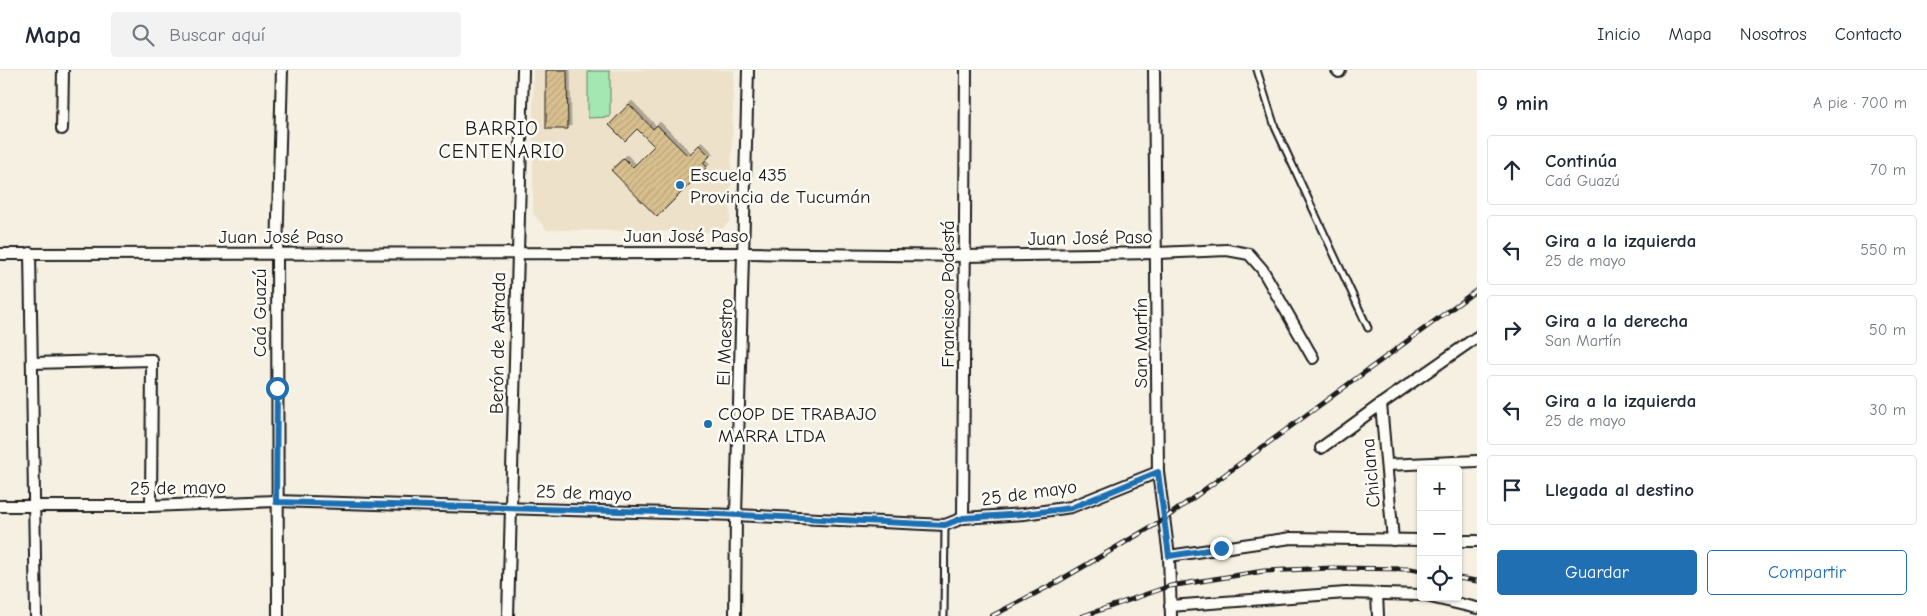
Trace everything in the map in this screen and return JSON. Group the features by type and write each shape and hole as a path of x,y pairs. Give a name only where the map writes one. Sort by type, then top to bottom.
{"street":[{"path":"62,129 63,70"},
{"name":"Caá Guazú","path":"278,616 276,502 277,254 282,70"},
{"name":"Berón de Astrada","path":"508,616 523,70"},
{"name":"El Maestro","path":"736,616 736,515 748,70"},
{"name":"Francisco Podestá","path":"963,518 966,70"},
{"name":"San Martín","path":"1154,70 1158,472 1169,556 1171,611"},
{"name":"Juan José Paso","path":"0,254 517,252 965,256 1228,250 1249,254 1262,269 1313,358"},
{"path":"30,253 36,616"},
{"path":"1321,448 1381,404 1476,340"},
{"path":"32,363 152,360 151,506"},
{"name":"Chiclana","path":"1381,404 1393,540"},
{"path":"1387,465 1477,460"},
{"name":"25 de mayo","path":"0,506 151,506 276,502 511,507 945,525 963,518 1024,514 1071,508 1158,472"},
{"path":"1169,556 1291,538 1417,540"},
{"path":"1462,541 1477,541"},
{"path":"1171,611 1283,597 1377,594 1417,595"},
{"path":"1377,594 1378,616"},
{"path":"1447,601 1477,608"}],"lane":[{"path":"1257,70 1275,127 1368,328"},
{"path":"944,616 945,525"}],"shaded area":[{"path":"533,70 734,70 730,221 719,232 547,230 533,214"}],"green space":[{"path":"588,71 610,71 610,117 588,118"}],"building":[{"path":"546,70 567,70 568,129 546,129"},
{"path":"629,104 653,129 657,125 688,156 699,145 710,156 703,163 707,167 657,217 611,170 624,158 633,167 654,146 637,129 625,141 609,125"}],"railway":[{"path":"992,616 1057,582 1163,520 1477,290"},
{"path":"1083,616 1170,586 1264,571 1332,568 1417,570"},
{"path":"1462,579 1477,581"}],"place":[{"name":"Escuela 435 Provincia de Tucumán","path":"680,185"},
{"name":"COOP DE TRABAJO MARRA LTDA","path":"708,424"}],"district":[{"name":"BARRIO CENTENARIO","path":"502,140"}],"route":[{"path":"277,388 276,502 699,513 945,525 963,518 1024,514 1071,508 1158,472 1169,556 1221,548"}]}
